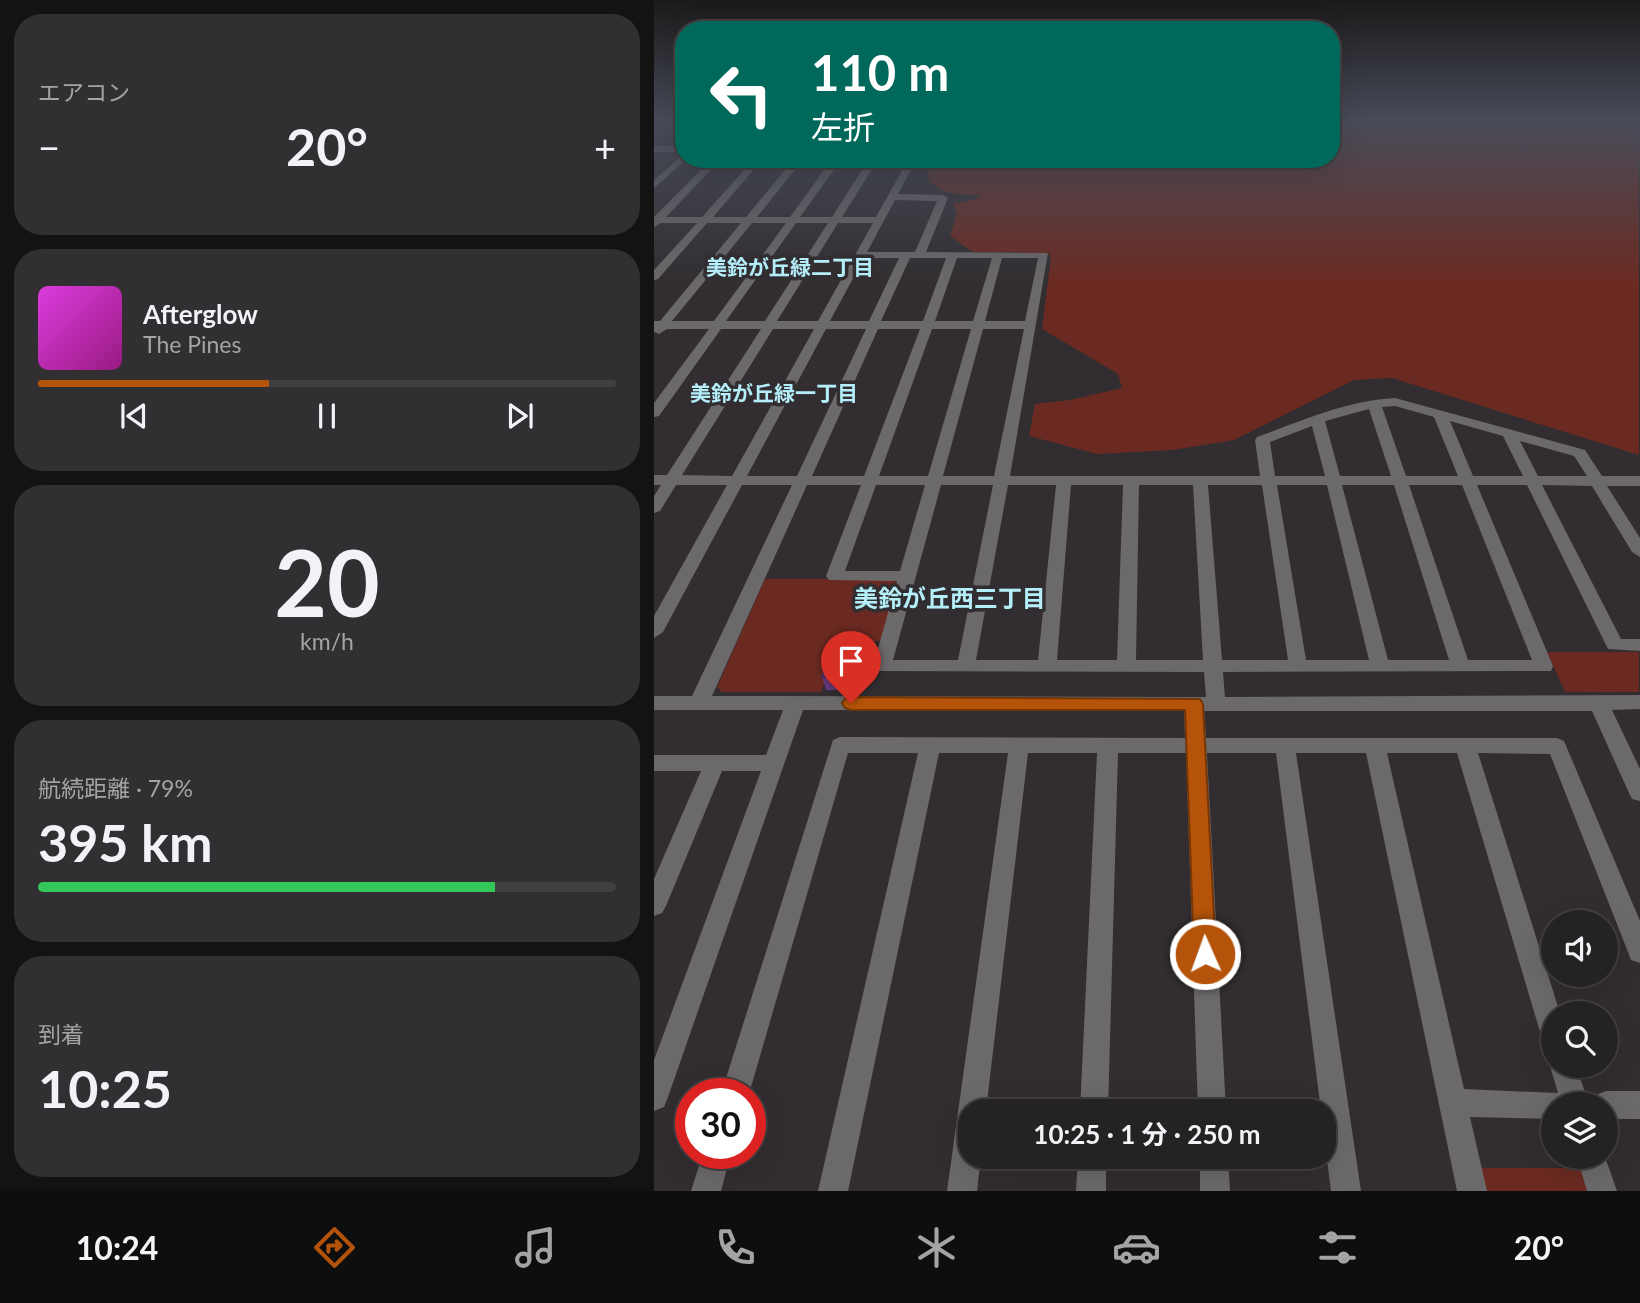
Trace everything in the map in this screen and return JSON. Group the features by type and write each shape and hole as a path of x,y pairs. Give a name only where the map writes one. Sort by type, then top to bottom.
{"street":[{"path":"655,221 700,176"},
{"path":"654,276 744,176"},
{"path":"654,337 659,325 785,176"},
{"path":"654,413 825,176"},
{"path":"654,508 863,176"},
{"path":"654,632 893,197 908,176"},
{"path":"922,189 943,198"},
{"path":"893,197 943,198"},
{"path":"699,703 873,325 943,198"},
{"path":"655,221 881,220"},
{"path":"862,255 1044,255 966,665"},
{"path":"907,576 834,576 953,255"},
{"path":"998,255 882,666 1544,666 1440,415"},
{"path":"659,325 1031,325"},
{"path":"1374,402 1461,666"},
{"path":"1298,666 1262,440 1318,420 1374,402 1395,402 1580,453 1639,552"},
{"path":"1318,420 1380,666"},
{"path":"1509,435 1615,645 1639,645"},
{"path":"654,480 1639,481"},
{"path":"1047,665 1064,481"},
{"path":"1126,666 1131,481"},
{"path":"1200,481 1214,666 1196,745 1211,1099"},
{"path":"654,703 1639,702"},
{"path":"654,1097 795,704"},
{"path":"1599,704 1639,793"},
{"path":"740,1078 840,745 1557,746 1639,952"},
{"path":"974,1099 1019,745"},
{"path":"1094,1099 1108,745"},
{"path":"833,1191 930,746"},
{"path":"1285,746 1346,1191"},
{"path":"1375,746 1472,1191"},
{"path":"1465,746 1544,1001"},
{"path":"654,763 773,763"},
{"path":"654,906 714,764"},
{"path":"1454,1103 1541,1105"},
{"path":"1618,1105 1639,1105"},
{"path":"706,1191 713,1169"},
{"path":"962,1191 965,1169"},
{"path":"1091,1191 1092,1169"},
{"path":"1214,1169 1215,1191"},
{"path":"1595,1169 1602,1191"}],"shaded area":[{"path":"929,176 1639,176 1639,455 1392,378 1354,380 1234,440 1173,450 1097,454 1029,436 1035,404 1070,400 1122,388 1118,374 1042,329 1051,257 1048,253 973,252 950,236 957,213 953,204 976,199 980,195 946,191 928,180"},
{"path":"765,579 892,579 899,585 882,641 839,641 821,692 722,692 717,687"},
{"path":"1547,652 1639,652 1639,692 1565,692"},
{"path":"1481,1168 1583,1169 1589,1191 1486,1191"}],"building":[{"path":"833,646 854,646 850,657 864,657 862,664 866,664 862,677 822,677"}],"district":[{"name":"美鈴が丘緑二丁目","path":"790,268"},
{"name":"美鈴が丘緑一丁目","path":"774,394"},
{"name":"美鈴が丘西三丁目","path":"950,599"}],"route":[{"path":"851,703 1194,704 1205,954"}]}
